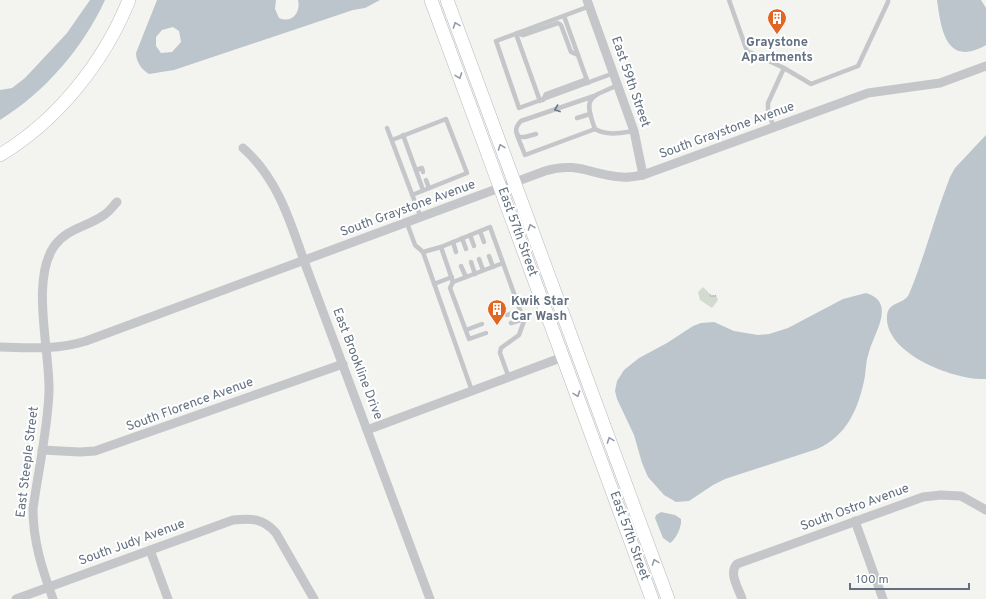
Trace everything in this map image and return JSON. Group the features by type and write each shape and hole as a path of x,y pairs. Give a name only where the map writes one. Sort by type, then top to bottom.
{"main road":[{"path":"0,155 40,125 77,88 106,47 130,0"},
{"name":"East 57th Street","path":"431,0 652,599"},
{"name":"East 57th Street","path":"447,0 668,599"}],"street":[{"name":"East 59th Street","path":"589,3 634,131 643,175"},
{"name":"South Graystone Avenue","path":"0,347 47,349 70,346 86,341 558,167 569,167 622,178 643,175 868,93 940,83 986,66"},
{"name":"East Brookline Drive","path":"243,148 266,173 288,214 304,261 430,599"},
{"name":"East Steeple Street","path":"53,599 36,549 33,528 33,509 49,393 42,284 48,259 55,246 63,236 75,228 105,215 116,202"},
{"path":"368,430 563,357"},
{"name":"South Florence Avenue","path":"42,450 80,452 95,451 343,364"},
{"name":"South Ostro Avenue","path":"742,599 734,578 733,568 737,564 923,497 941,495 961,496 986,510"},
{"name":"South Judy Avenue","path":"16,599 233,520 258,519 268,524 276,533 314,599"},
{"path":"855,521 883,599"},
{"path":"150,550 168,599"}],"lane":[{"path":"729,0 747,50 784,68 811,84 858,66 888,0"},
{"path":"589,3 564,16 496,41 519,108 587,81 614,73"},
{"path":"564,16 587,81"},
{"path":"517,33 523,36 558,23 561,24 571,52 578,55"},
{"path":"517,33 542,100"},
{"path":"774,128 768,111 768,103 784,68"},
{"path":"595,129 525,155 516,129 521,121 594,96 618,85"},
{"path":"594,96 588,103 595,129 602,133 619,134 634,131"},
{"path":"577,118 590,114"},
{"path":"392,140 446,119 467,174 412,195"},
{"path":"387,128 421,218"},
{"path":"517,134 522,138 536,134"},
{"path":"403,135 423,190"},
{"path":"416,170 422,168 423,172"},
{"path":"426,180 429,188"},
{"path":"407,223 415,245 423,252 472,391"},
{"path":"423,252 441,247 490,227 524,319 519,335 501,348 500,353 508,378"},
{"path":"480,231 484,242"},
{"path":"470,235 474,246"},
{"path":"462,238 466,249"},
{"path":"453,242 456,252"},
{"path":"441,247 452,280 450,288 469,339 486,333"},
{"path":"489,256 493,267"},
{"path":"479,260 483,270"},
{"path":"471,262 475,274"},
{"path":"434,284 466,277 503,263"},
{"path":"461,266 466,277"},
{"path":"507,314 520,310"},
{"path":"511,323 524,319"},
{"path":"466,330 482,324"}],"green space":[{"path":"703,287 711,295 716,295 718,300 712,308 700,300 698,292"}],"shaded area":[{"path":"90,0 105,0 86,35 74,52 61,68 32,96 17,109 0,120 0,90 12,88 25,78 67,33"},
{"path":"157,0 276,0 275,9 279,18 288,19 292,18 297,13 299,4 298,0 380,0 365,8 353,10 174,70 149,74 140,65 137,60 136,53","holes":["173,27 179,31 181,42 172,52 161,53 156,46 156,37 162,30"]},
{"path":"937,0 981,0 986,8 986,45 973,51 962,52 954,49 948,42 944,33"},
{"path":"986,135 986,379 957,375 941,370 909,353 897,342 889,330 887,316 888,311 893,305 904,300 909,294 950,177 955,168"},
{"path":"866,293 875,297 880,303 882,311 881,319 868,355 865,376 855,410 844,429 836,437 817,449 725,479 689,501 676,502 664,495 648,477 642,463 634,435 617,399 615,391 617,381 624,370 639,358 667,343 693,326 701,323 714,322 734,331 758,335 769,334 788,328 843,299"},
{"path":"661,512 675,515 681,519 681,526 670,543 663,538 655,518 656,515"}],"place":[{"name":"Graystone Apartments","path":"777,35"},
{"name":"Kwik Star Car Wash","path":"497,326"}]}
